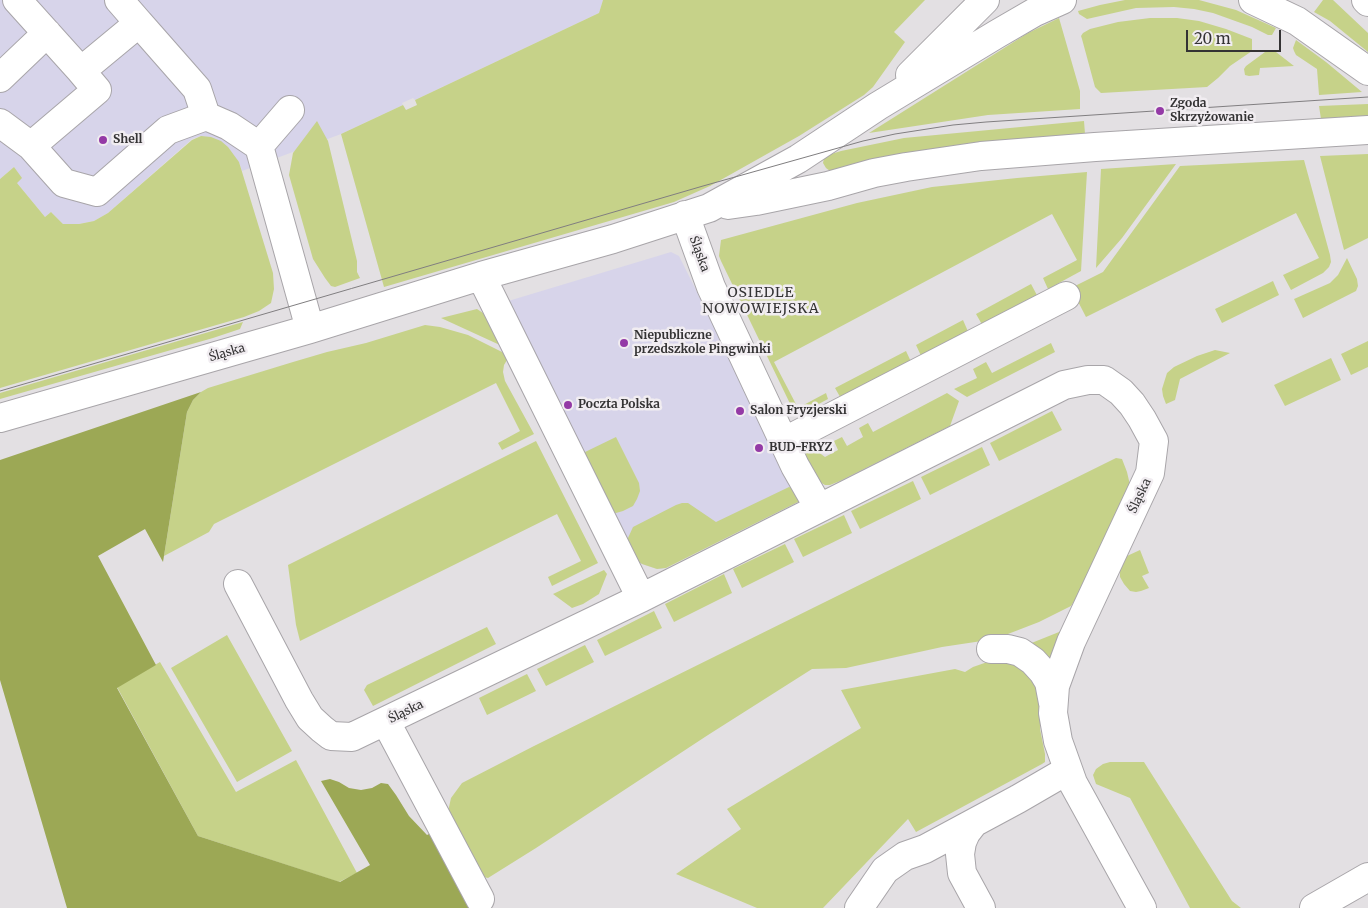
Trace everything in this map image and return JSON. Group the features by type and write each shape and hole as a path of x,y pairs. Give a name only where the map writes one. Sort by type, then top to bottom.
{"street":[{"path":"17,0 98,90 31,146"},
{"path":"119,0 196,89 206,116"},
{"name":"Śląska","path":"878,106 985,0"},
{"name":"Śląska","path":"0,418 310,329 482,276 613,239 697,211 798,159 878,106 1035,12 1062,0"},
{"path":"1253,0 1297,21 1368,71"},
{"path":"81,71 139,23"},
{"path":"0,78 47,33"},
{"path":"259,146 290,110"},
{"path":"0,123 31,146 64,183 97,192 168,130 206,116 229,126 259,146 310,329"},
{"path":"697,211 828,186 874,173 981,156 1105,146 1368,130"},
{"name":"Śląska","path":"697,211 711,287 796,466 819,508"},
{"path":"482,276 641,598"},
{"path":"785,441 1066,296"},
{"name":"Śląska","path":"238,584 310,718 331,736 352,738 641,598 1064,386 1088,380 1104,380 1121,392 1132,404 1154,441 1150,473 1070,642 1055,686 1053,713 1058,741 1073,783 1142,908"},
{"path":"991,649 1008,649 1020,652 1033,661 1044,672 1049,682 1054,706"},
{"path":"386,722 480,899"},
{"path":"859,908 876,895 885,870 906,856 925,849 973,824 1068,770"},
{"path":"973,824 962,842 960,854 962,873 981,908"},
{"path":"1314,908 1366,883"}],"shaded area":[{"path":"0,0 603,0 599,13 415,100 413,98 402,103 403,105 341,134 242,171 239,162 201,136 192,139 108,213 94,221 79,224 63,224 51,212 45,217 17,183 14,167 0,179"},
{"path":"671,252 679,256 798,494 795,504 662,569 657,569 634,559 505,302"}],"green space":[{"path":"603,0 925,0 894,32 905,42 873,87 864,95 799,136 710,186 674,202 384,287 341,134 403,105 406,110 417,105 415,100 599,13"},
{"path":"1125,0 1199,0 1236,10 1276,28 1272,35 1268,35 1213,13 1174,7 1136,8 1087,19 1079,14 1078,11"},
{"path":"1323,0 1333,0 1368,33 1368,52 1330,21 1314,12"},
{"path":"1059,18 1080,91 1080,109 988,115 869,133 1028,33"},
{"path":"1150,18 1177,18 1199,21 1226,29 1252,39 1252,51 1230,66 1207,87 1101,93 1095,87 1081,36 1090,29 1118,22"},
{"path":"1296,40 1362,92 1319,95 1317,69 1296,55 1293,48"},
{"path":"1270,50 1276,52 1294,66 1260,68 1259,75 1245,75 1244,69 1246,66"},
{"path":"1368,104 1368,116 1321,119 1319,106"},
{"path":"317,121 328,141 357,261 357,272 360,278 335,287 331,286 313,259 289,175 293,153"},
{"path":"1084,121 1085,134 980,143 904,153 871,159 830,171 823,163 824,158 828,155 904,138"},
{"path":"201,136 221,141 239,162 273,273 274,289 271,303 259,311 244,317 0,388 0,179 14,167 22,178 17,183 45,217 51,212 63,224 79,224 94,221 108,213 192,140"},
{"path":"1368,154 1368,238 1344,250 1320,156"},
{"path":"1304,160 1330,255 1331,262 1323,273 1291,290 1283,275 1319,258 1296,213 1086,317 1071,288 1103,272 1180,166"},
{"path":"1176,164 1122,238 1096,268 1101,169"},
{"path":"1087,172 1081,271 1048,289 1043,278 1077,260 1052,214 774,362 798,408 826,393 828,399 796,416 721,261 719,256 721,240 857,203 932,187"},
{"path":"1347,258 1357,279 1358,286 1356,291 1303,318 1294,299 1330,283 1338,275"},
{"path":"1273,281 1279,295 1222,323 1215,309"},
{"path":"1031,284 1039,299 984,328 976,314"},
{"path":"477,309 486,315 502,346 441,318"},
{"path":"963,320 970,336 923,360 916,345"},
{"path":"243,322 240,329 213,338 0,399 0,393"},
{"path":"425,325 468,335 504,353 507,360 503,372 505,381 534,434 502,450 498,443 520,431 496,383 214,524 209,532 164,556 187,412 193,400 201,392 208,388 293,362"},
{"path":"1368,341 1368,367 1351,375 1341,354"},
{"path":"1051,343 1055,352 967,397 954,389 977,378 973,369 986,362 992,373"},
{"path":"1215,350 1230,353 1180,379 1175,400 1166,404 1162,389 1167,373 1174,367"},
{"path":"906,351 913,366 843,402 835,388"},
{"path":"1331,358 1341,380 1285,406 1274,385"},
{"path":"201,392 193,400 187,412 163,562 145,529 98,556 156,665 117,688 198,836 340,882 370,865 321,781 330,779 349,788 361,790 372,788 381,783 388,784 409,816 427,835 431,833 488,908 67,908 0,680 0,460"},
{"path":"947,393 959,401 950,426 840,481 830,485 820,482 802,455 806,443 825,457 838,450 834,441 842,437 847,446 863,437 859,428 868,423 873,432"},
{"path":"1052,411 1062,430 999,461 990,443"},
{"path":"616,437 639,483 640,491 633,506 616,513 611,512 583,453"},
{"path":"536,441 598,563 552,586 548,577 581,561 557,514 300,641 288,565"},
{"path":"982,447 990,465 930,495 921,477"},
{"path":"1116,458 1122,459 1130,485 1071,606 1039,622 995,639 942,647 846,668 812,669 488,878 479,876 449,820 451,798 462,783"},
{"path":"913,481 921,499 860,529 851,511"},
{"path":"789,487 794,489 798,502 666,568 657,569 642,564 634,559 627,547 628,538 633,527 676,505 688,503 716,522"},
{"path":"844,515 852,533 803,557 794,539"},
{"path":"785,544 794,562 742,588 733,569"},
{"path":"1140,550 1149,573 1142,576 1149,588 1136,592 1130,591 1120,577 1120,569 1127,556"},
{"path":"604,570 607,574 599,594 583,604 572,608 553,594"},
{"path":"724,574 732,593 674,622 665,604"},
{"path":"654,611 662,628 605,656 597,640"},
{"path":"487,627 496,644 373,706 364,690 367,685"},
{"path":"1064,630 1049,666 1024,646"},
{"path":"227,635 292,751 237,782 171,668"},
{"path":"585,645 594,662 546,686 537,669"},
{"path":"996,659 1024,663 1042,697 1040,729 1045,762 916,832 908,819 823,908 757,908 676,874 741,829 727,809 861,728 841,690 955,669 965,672 973,667"},
{"path":"160,662 236,792 296,760 357,873 339,882 198,836 117,687"},
{"path":"527,674 536,691 487,715 479,698"},
{"path":"1110,762 1144,762 1232,901 1241,908 1190,908 1130,798 1096,784 1093,775 1096,769"}],"tram line":[{"path":"0,391 703,186 863,141 895,134 986,122 1368,97"}],"place":[{"name":"Zgoda Skrzyżowanie","path":"1160,111"},
{"name":"Shell","path":"103,140"},
{"name":"Niepubliczne przedszkole Pingwinki","path":"624,343"},
{"name":"Poczta Polska","path":"568,405"},
{"name":"Salon Fryzjerski","path":"740,411"},
{"name":"BUD-FRYZ","path":"759,448"}],"district":[{"name":"OSIEDLE NOWOWIEJSKA","path":"761,302"}]}
